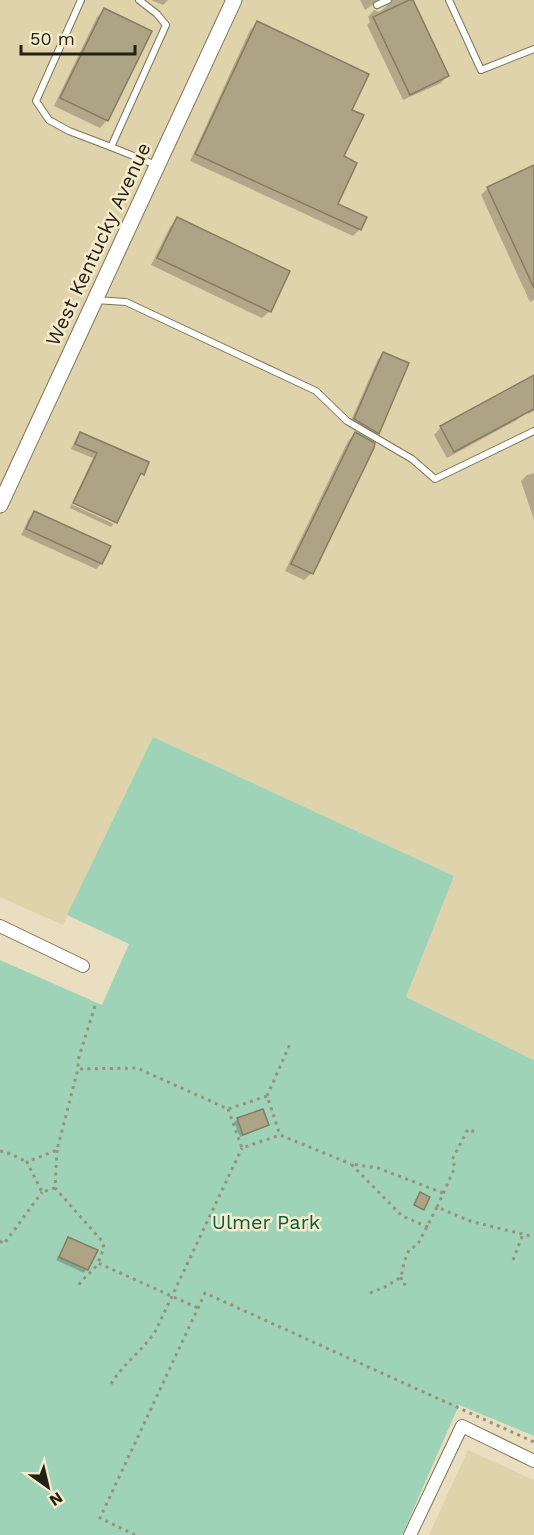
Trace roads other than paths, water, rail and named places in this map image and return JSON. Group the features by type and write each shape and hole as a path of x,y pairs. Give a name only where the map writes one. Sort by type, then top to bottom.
{"street":[{"name":"West Kentucky Avenue","path":"0,505 234,0"},
{"path":"0,926 83,966"},
{"path":"410,1535 462,1426 534,1461"}],"lane":[{"path":"81,0 36,101 49,120 69,131 157,166"},
{"path":"111,147 166,25 157,14 139,0"},
{"path":"377,5 388,0"},
{"path":"449,0 482,70 534,49"},
{"path":"95,300 126,302 316,391 347,421 412,459 435,479 534,431"}],"park label":[{"name":"Ulmer Park","path":"266,1222"}]}
